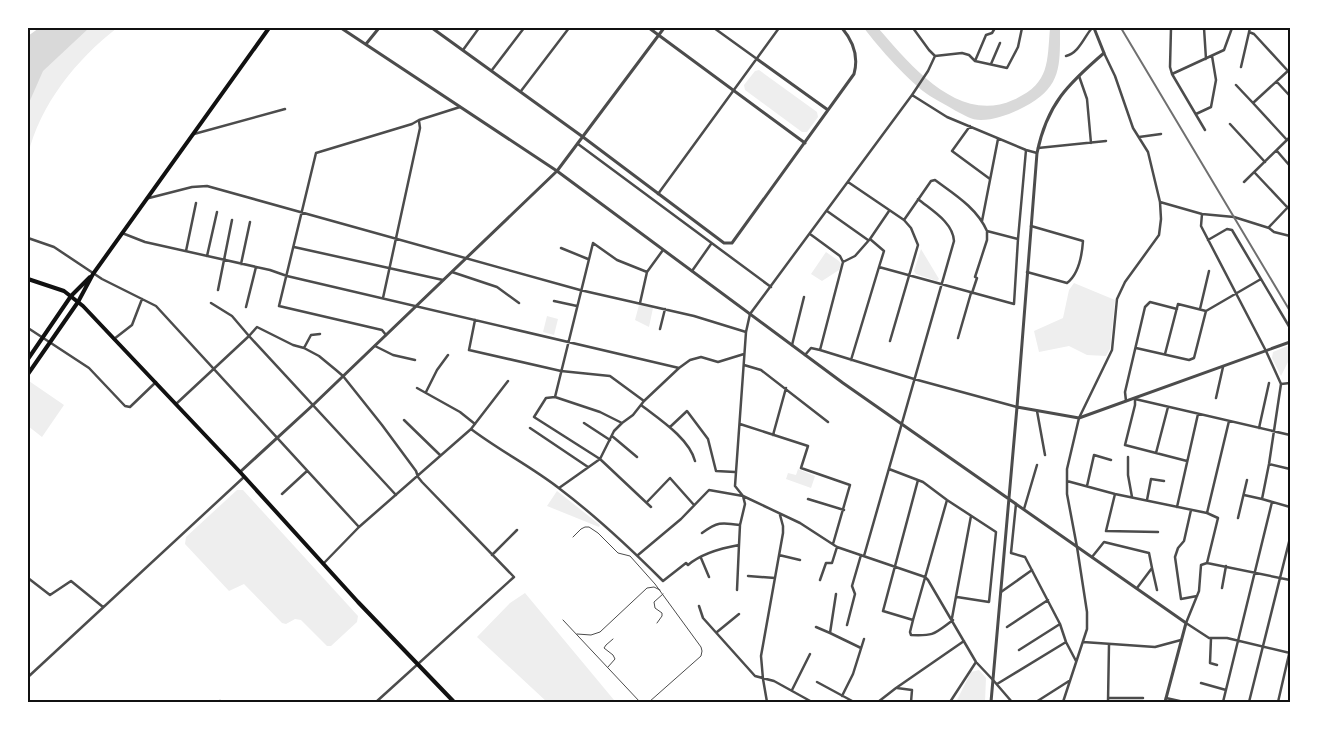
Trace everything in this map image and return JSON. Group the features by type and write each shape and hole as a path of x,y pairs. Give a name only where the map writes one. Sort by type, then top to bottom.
{"main road":[{"path":"28,374 78,302 93,274 269,28"},
{"path":"28,359 71,296 93,274"},
{"path":"28,279 64,291 78,302 156,382 323,564 454,702"}],"street":[{"path":"341,28 557,171 901,424 1186,623 1211,638 1238,640 1290,652 1278,702"},
{"path":"366,44 379,28"},
{"path":"432,28 583,136 724,243 732,243 854,74 856,66 855,51 850,38 842,28"},
{"path":"463,50 479,28"},
{"path":"492,70 524,28"},
{"path":"521,92 568,28"},
{"path":"649,28 805,142"},
{"path":"240,472 314,405 557,171 664,28"},
{"path":"714,28 828,110"},
{"path":"658,194 780,28"},
{"path":"912,28 935,56"},
{"path":"976,61 986,35 992,33 994,28"},
{"path":"935,56 969,54 976,61 1007,68 1018,47 1022,28"},
{"path":"1063,702 1087,629 1087,612 1067,494 1067,469 1079,418 1112,350 1117,299 1125,282 1159,235 1161,219 1160,202 1148,152 1133,128 1115,76 1093,28"},
{"path":"1066,56 1079,48 1093,28"},
{"path":"1171,28 1170,67 1172,74 1205,130"},
{"path":"1204,28 1206,58"},
{"path":"1172,74 1224,50 1232,28"},
{"path":"1241,67 1250,28"},
{"path":"1249,32 1254,34 1289,70 1253,103"},
{"path":"991,64 1000,43"},
{"path":"991,702 1008,498 1018,407 1037,152 1048,115 1064,89 1104,53"},
{"path":"737,590 740,525 745,504 743,496 735,486 735,472 746,332 750,314 772,287 912,95 928,72 935,56"},
{"path":"1196,114 1211,107 1216,80 1212,56"},
{"path":"1079,75 1087,99 1091,143"},
{"path":"1277,82 1290,96"},
{"path":"1236,85 1287,140"},
{"path":"912,95 934,110 998,139 1026,150 1037,152"},
{"path":"386,335 382,330 280,306 316,153 412,124 460,107"},
{"path":"193,134 285,109"},
{"path":"383,298 420,128 419,120"},
{"path":"1230,124 1265,162"},
{"path":"970,126 952,151 990,179"},
{"path":"1139,137 1161,134"},
{"path":"1244,182 1290,137"},
{"path":"982,221 998,139"},
{"path":"1038,148 1106,141"},
{"path":"578,144 711,244 772,287"},
{"path":"879,267 1014,304 1026,150"},
{"path":"1277,151 1290,166"},
{"path":"1255,173 1289,206 1269,228"},
{"path":"904,220 930,181 935,180 964,202 982,221 987,231 987,240 975,277 977,278 958,338"},
{"path":"848,182 904,220 911,228 918,245 890,341"},
{"path":"147,198 192,187 207,186 580,290 694,316 746,332"},
{"path":"847,625 854,594 852,586 863,556 954,241 954,236 942,218 918,199"},
{"path":"1160,202 1202,214 1234,217 1290,236"},
{"path":"186,251 196,204"},
{"path":"827,210 884,251 851,360"},
{"path":"843,262 855,256 869,240 889,211"},
{"path":"207,256 217,212"},
{"path":"1202,214 1201,226 1282,384 1262,499"},
{"path":"218,290 232,220"},
{"path":"241,264 250,222"},
{"path":"1027,272 1067,283 1072,279 1082,250 1083,241 1031,226"},
{"path":"1208,240 1227,229 1232,230 1290,328"},
{"path":"987,231 1018,239"},
{"path":"122,233 145,242 679,368"},
{"path":"810,234 840,256 843,262 820,350"},
{"path":"28,238 54,247 93,274 156,306 360,527"},
{"path":"555,397 593,243 617,260 647,272"},
{"path":"692,271 711,244"},
{"path":"294,247 443,280"},
{"path":"561,248 588,259"},
{"path":"640,303 647,272 663,250"},
{"path":"246,307 256,267"},
{"path":"1200,309 1208,270"},
{"path":"452,272 497,287 519,303"},
{"path":"1136,348 1189,360 1194,358 1206,311 1261,279"},
{"path":"792,345 804,297"},
{"path":"114,339 132,325 142,299"},
{"path":"554,300 577,306"},
{"path":"1126,401 1126,392 1144,307 1150,302 1176,309"},
{"path":"211,303 232,316 396,495"},
{"path":"1165,354 1178,304 1206,311"},
{"path":"660,329 665,309"},
{"path":"475,320 469,350 561,371 610,376 644,402"},
{"path":"176,404 257,327 293,345 304,348 319,356 343,376 416,471 418,477 514,577 376,702"},
{"path":"28,328 89,368 125,406 130,407 156,382"},
{"path":"304,348 311,335 320,334"},
{"path":"805,355 812,348 914,379 1018,407 1079,418 1290,341"},
{"path":"375,346 393,355 415,360"},
{"path":"560,488 600,459 622,422 633,414 679,368 690,360 701,357 718,362 744,354"},
{"path":"426,392 437,370 448,355"},
{"path":"744,365 761,370 828,422"},
{"path":"1216,398 1223,367"},
{"path":"323,564 360,527 471,429 508,381"},
{"path":"1282,384 1290,383"},
{"path":"1259,428 1268,384"},
{"path":"417,388 460,412 475,424"},
{"path":"773,435 786,388"},
{"path":"622,422 600,412 555,397 546,398 534,416 600,459 651,506"},
{"path":"1135,399 1290,435"},
{"path":"1135,399 1125,445 1187,461"},
{"path":"641,405 670,427 693,454 695,461"},
{"path":"1156,453 1168,407"},
{"path":"670,427 686,411 708,439 716,471 735,472"},
{"path":"1037,411 1045,455"},
{"path":"1177,507 1198,414"},
{"path":"404,420 440,455"},
{"path":"1207,513 1229,421"},
{"path":"584,422 610,440"},
{"path":"740,424 808,446 801,468 850,485 833,544"},
{"path":"530,428 588,467"},
{"path":"471,429 492,445 560,488 618,536 663,581 686,563 688,565 694,560 720,549 740,545"},
{"path":"612,436 637,457"},
{"path":"1087,486 1094,456 1111,460"},
{"path":"1128,457 1128,475 1132,497"},
{"path":"1269,464 1290,469"},
{"path":"1024,509 1037,465"},
{"path":"888,469 918,480 996,532 989,602 957,597"},
{"path":"282,494 307,470"},
{"path":"28,677 244,477"},
{"path":"647,502 670,478 694,506"},
{"path":"1147,500 1151,479 1164,481"},
{"path":"913,620 883,611 918,480"},
{"path":"1238,518 1247,480"},
{"path":"1067,481 1115,494 1207,513 1218,518 1207,563"},
{"path":"638,555 694,506 709,490 743,496 800,523 837,547 925,577 976,662 1012,702"},
{"path":"1115,494 1106,531 1158,532"},
{"path":"1244,495 1290,507"},
{"path":"808,499 844,510"},
{"path":"947,500 913,620 911,635 932,635 952,620 971,516"},
{"path":"1223,702 1272,502"},
{"path":"1016,504 1011,553 1024,556 1060,624 1066,642 1076,661"},
{"path":"1191,510 1184,541 1178,548 1175,557 1181,599 1197,596"},
{"path":"767,702 761,656 783,526 779,514"},
{"path":"702,533 721,522 740,525"},
{"path":"492,555 517,530"},
{"path":"1249,702 1290,538"},
{"path":"1092,557 1104,542 1149,553 1157,590"},
{"path":"820,580 826,563 832,563 837,547"},
{"path":"779,555 800,560"},
{"path":"701,558 709,577"},
{"path":"1165,702 1186,623 1197,596 1200,565 1207,563 1226,566 1290,580"},
{"path":"1222,588 1226,566"},
{"path":"1136,588 1152,568"},
{"path":"1001,592 1032,570"},
{"path":"748,576 775,578"},
{"path":"28,578 50,596 71,582 103,608"},
{"path":"830,633 836,594"},
{"path":"1007,627 1048,600"},
{"path":"699,606 703,618 756,676 774,680 812,702"},
{"path":"717,632 739,614"},
{"path":"1019,650 1060,624"},
{"path":"816,627 861,648"},
{"path":"1211,638 1210,663 1217,665"},
{"path":"842,696 853,674 864,640"},
{"path":"1083,642 1155,648 1181,640"},
{"path":"878,702 964,641"},
{"path":"997,684 1066,642"},
{"path":"1108,702 1109,644"},
{"path":"792,690 810,654"},
{"path":"950,702 976,662"},
{"path":"1036,702 1070,681"},
{"path":"817,682 854,702"},
{"path":"1202,683 1226,690"},
{"path":"896,688 912,690 911,702"},
{"path":"1108,698 1143,698"},
{"path":"1166,698 1184,702"}],"lane":[{"path":"573,537 585,526 589,527 598,533 618,553 630,556 660,590 701,647 701,656 650,702"},
{"path":"576,634 591,635 600,632 647,588 654,587 660,590"},
{"path":"657,623 662,613 655,608 654,602 663,594"},
{"path":"563,620 640,702"},
{"path":"608,668 614,659 613,655 604,648 613,639"}],"shaded area":[{"path":"39,28 89,28 43,71 28,105 28,36"},
{"path":"86,28 117,28 74,68 62,84 41,118 28,155 28,97 41,70"},
{"path":"864,28 878,28 920,73 937,87 955,98 973,104 993,106 1013,100 1034,87 1040,79 1047,62 1050,28 1060,28 1059,64 1052,83 1046,92 1019,110 992,119 974,119 930,96 913,83 877,45"},
{"path":"759,70 817,112 818,117 807,132 802,132 745,90 744,85 755,71"},
{"path":"921,249 939,279 937,281 916,274 914,271"},
{"path":"826,252 842,265 839,270 822,281 811,274"},
{"path":"1074,283 1115,300 1110,349 1106,356 1087,355 1069,346 1039,352 1034,331 1063,318 1069,290"},
{"path":"639,305 653,308 649,327 635,320"},
{"path":"547,316 558,319 554,335 543,332"},
{"path":"1290,345 1290,358 1281,376 1272,358 1273,352"},
{"path":"29,381 64,405 42,437 28,426"},
{"path":"798,469 815,476 811,488 786,479 788,473 796,475"},
{"path":"237,490 243,490 358,616 357,622 331,646 327,646 301,620 295,619 286,624 282,623 244,584 229,591 185,544 186,537"},
{"path":"557,491 600,525 599,527 547,506"},
{"path":"525,593 614,700 612,702 547,702 477,637 510,603"},
{"path":"979,670 986,678 985,702 956,702 971,672"}],"railway":[{"path":"1121,28 1290,311"}]}
